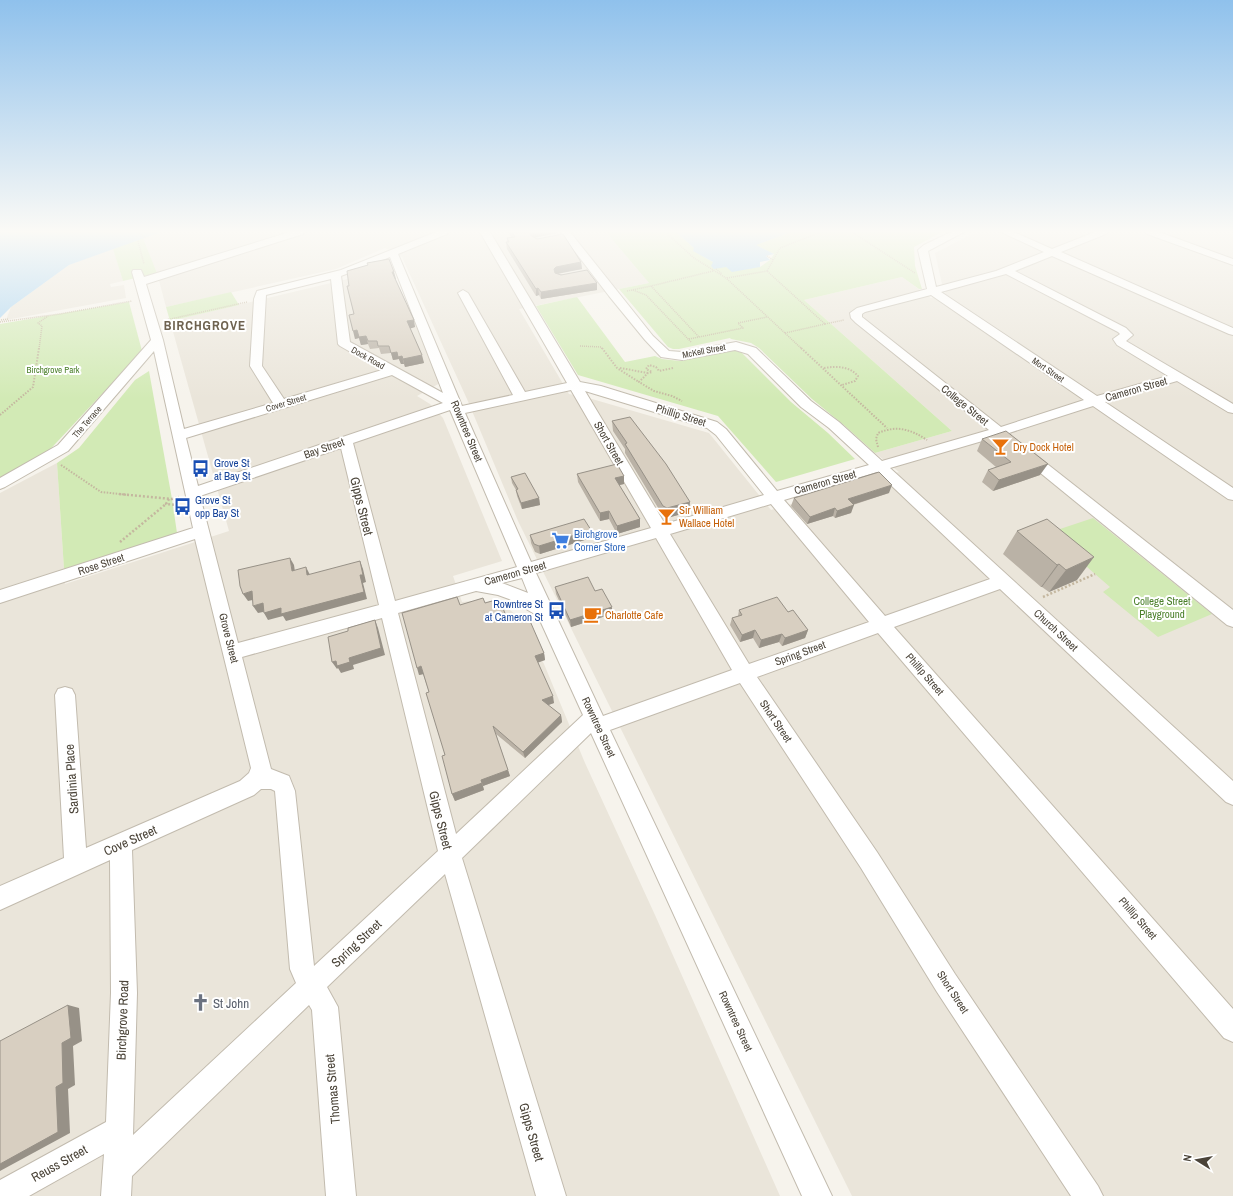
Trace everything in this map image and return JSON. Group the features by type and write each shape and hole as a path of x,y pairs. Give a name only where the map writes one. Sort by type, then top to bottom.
{"street":[{"name":"Grove Street","path":"143,288 157,340 202,531 260,762 261,768 257,779"},
{"path":"281,405 256,366 260,296 290,288"},
{"name":"Dock Road","path":"337,288 344,344 428,389 456,408"},
{"name":"Rowntree Street","path":"407,288 456,408 545,612 818,1196"},
{"name":"Short Street","path":"518,288 744,673 869,860 951,989 1088,1196"},
{"name":"McKell Street","path":"608,288 665,354 682,356 736,346 752,351 806,404 886,464"},
{"path":"857,318 856,313 861,310 944,288"},
{"path":"1040,288 1122,330 1127,335 1119,339 1121,343 1233,409"},
{"path":"1133,288 1233,332"},
{"name":"Mort Street","path":"933,291 1233,495"},
{"path":"463,293 521,397"},
{"name":"College Street","path":"857,318 1233,620"},
{"name":"The Terrace","path":"0,484 52,456 72,440 157,340"},
{"name":"Cover Street","path":"180,435 392,371"},
{"name":"Cameron Street","path":"232,652 472,586 998,432 1094,401 1178,377"},
{"path":"428,389 440,388 447,385"},
{"name":"Bay Street","path":"194,493 346,441 456,408 521,397 575,385"},
{"name":"Phillip Street","path":"575,385 597,389 712,425 721,432 773,498 881,624 1052,818 1233,1029"},
{"name":"Gipps Street","path":"346,441 450,854 551,1196"},
{"name":"Church Street","path":"886,464 1002,581 1233,795"},
{"name":"Rose Street","path":"0,597 202,531"},
{"name":"Spring Street","path":"118,1169 450,854 596,722 744,673 1002,581"},
{"name":"Cameron Street","path":"472,586 487,587 510,592 520,596 545,612"},
{"name":"Sardinia Place","path":"65,695 76,864"},
{"path":"257,779 271,779 282,783 285,791 302,969 312,985"},
{"name":"Cove Street","path":"0,898 240,791 257,779"},
{"name":"Birchgrove Road","path":"116,1196 124,993 121,844"},
{"name":"Thomas Street","path":"312,985 325,1007 341,1196"},
{"name":"Reuss Street","path":"0,1196 118,1130"}],"path":[{"path":"613,294 643,288"},
{"path":"653,288 700,337"},
{"path":"737,288 887,428"},
{"path":"786,288 826,324"},
{"path":"633,290 646,294 701,352"},
{"path":"166,320 260,296"},
{"path":"0,321 48,316 146,298"},
{"path":"0,415 33,387 42,326 38,323 48,316"},
{"path":"689,339 743,328 738,323 768,317"},
{"path":"785,333 857,318"},
{"path":"580,346 601,347 617,368 640,382"},
{"path":"824,368 840,367 856,372 858,376 855,381 842,385"},
{"path":"617,368 647,375 641,379"},
{"path":"652,372 659,371"},
{"path":"886,464 876,439 878,433 887,428 907,429 928,440 936,449"},
{"path":"52,456 57,463 101,492 169,499 194,493"},
{"path":"117,545 166,504 169,499"},
{"path":"166,504 177,505"},
{"path":"1028,604 1095,574"}],"shaded area":[{"path":"37,288 124,288 126,298 6,320 11,307"},
{"path":"161,288 252,288 166,307"},
{"path":"310,288 400,288 440,383 417,396 430,404 443,418 502,561 453,576 462,602 495,602 505,606 521,619 544,664 585,763 655,915 780,1196 0,1196 0,493 57,463 65,584 229,531 170,321"},
{"path":"416,288 625,288 519,309 569,394 592,399 709,433 771,510 899,472 875,453 952,431 804,300 856,288 917,288 931,298 946,292 944,288 1233,288 1233,1196 852,1196 518,521 467,399"}],"green space":[{"path":"856,288 804,300 952,431 875,453 812,399 759,348 751,343 730,338 679,349 668,347 619,289"},
{"path":"231,292 239,305 170,321 166,307"},
{"path":"577,297 625,362 655,356 662,359 680,361 731,350 741,352 791,402 828,433 855,459 776,482 718,416 578,375 536,306"},
{"name":"Birchgrove Park","path":"129,302 142,351 43,457 0,480 0,324"},
{"path":"149,371 177,533 64,569 57,463 79,448 135,380"},
{"name":"College Street Playground","path":"1093,518 1212,614 1158,637 1103,592 1110,587 1048,533"}],"water":[{"path":"0,288 37,288 11,307 0,318"}],"building":[{"path":"347,288 399,288 414,320 407,321 422,355 403,359 402,356 398,357 397,352 391,353 389,346 378,346 377,341 368,341 366,336 359,337 357,330 353,331 349,315 354,314"},
{"path":"535,288 567,288 541,292 538,288"},
{"path":"630,417 666,464 690,502 667,508 663,506 625,444 627,443 612,421"},
{"path":"1006,431 1048,464 999,480 988,470 1011,462 982,439"},
{"path":"617,464 624,476 615,478 640,519 617,526 609,511 600,513 577,474"},
{"path":"879,472 892,485 848,499 854,505 837,511 835,508 810,517 794,498"},
{"path":"525,473 539,498 521,503 516,490 518,489 511,477"},
{"path":"584,519 591,530 539,546 534,544 530,535"},
{"path":"1047,519 1094,557 1066,570 1059,564 1057,565 1017,531"},
{"path":"290,558 292,571 306,567 307,575 360,561 363,575 360,575 364,592 281,614 281,608 264,613 263,603 253,606 252,591 243,594 240,586 238,570"},
{"path":"588,577 595,591 602,589 612,607 570,620 555,587"},
{"path":"457,597 460,605 483,598 485,603 499,599 507,618 521,614 525,622 530,621 544,653 535,656 553,696 542,700 561,715 523,752 493,726 508,770 481,780 482,783 452,794 442,756 445,755 426,693 429,692 421,666 417,668 402,613"},
{"path":"777,597 788,612 793,610 808,630 785,638 782,634 761,640 755,630 742,635 732,618 742,615 739,610"},
{"path":"375,620 381,648 349,658 350,662 337,666 336,661 332,662 328,637 348,631 348,628"},
{"path":"68,1005 71,1038 62,1043 63,1083 56,1087 58,1132 0,1164 0,1041"}],"place":[{"name":"Dry Dock Hotel","path":"1000,447"},
{"name":"Grove St at Bay St","path":"201,469"},
{"name":"Grove St opp Bay St","path":"182,506"},
{"name":"Sir William Wallace Hotel","path":"666,516"},
{"name":"Birchgrove Corner Store","path":"561,540"},
{"name":"Rowntree St at Cameron St","path":"556,610"},
{"name":"Charlotte Cafe","path":"592,615"},
{"name":"St John","path":"200,1003"}],"district":[{"name":"BIRCHGROVE","path":"205,325"}]}
